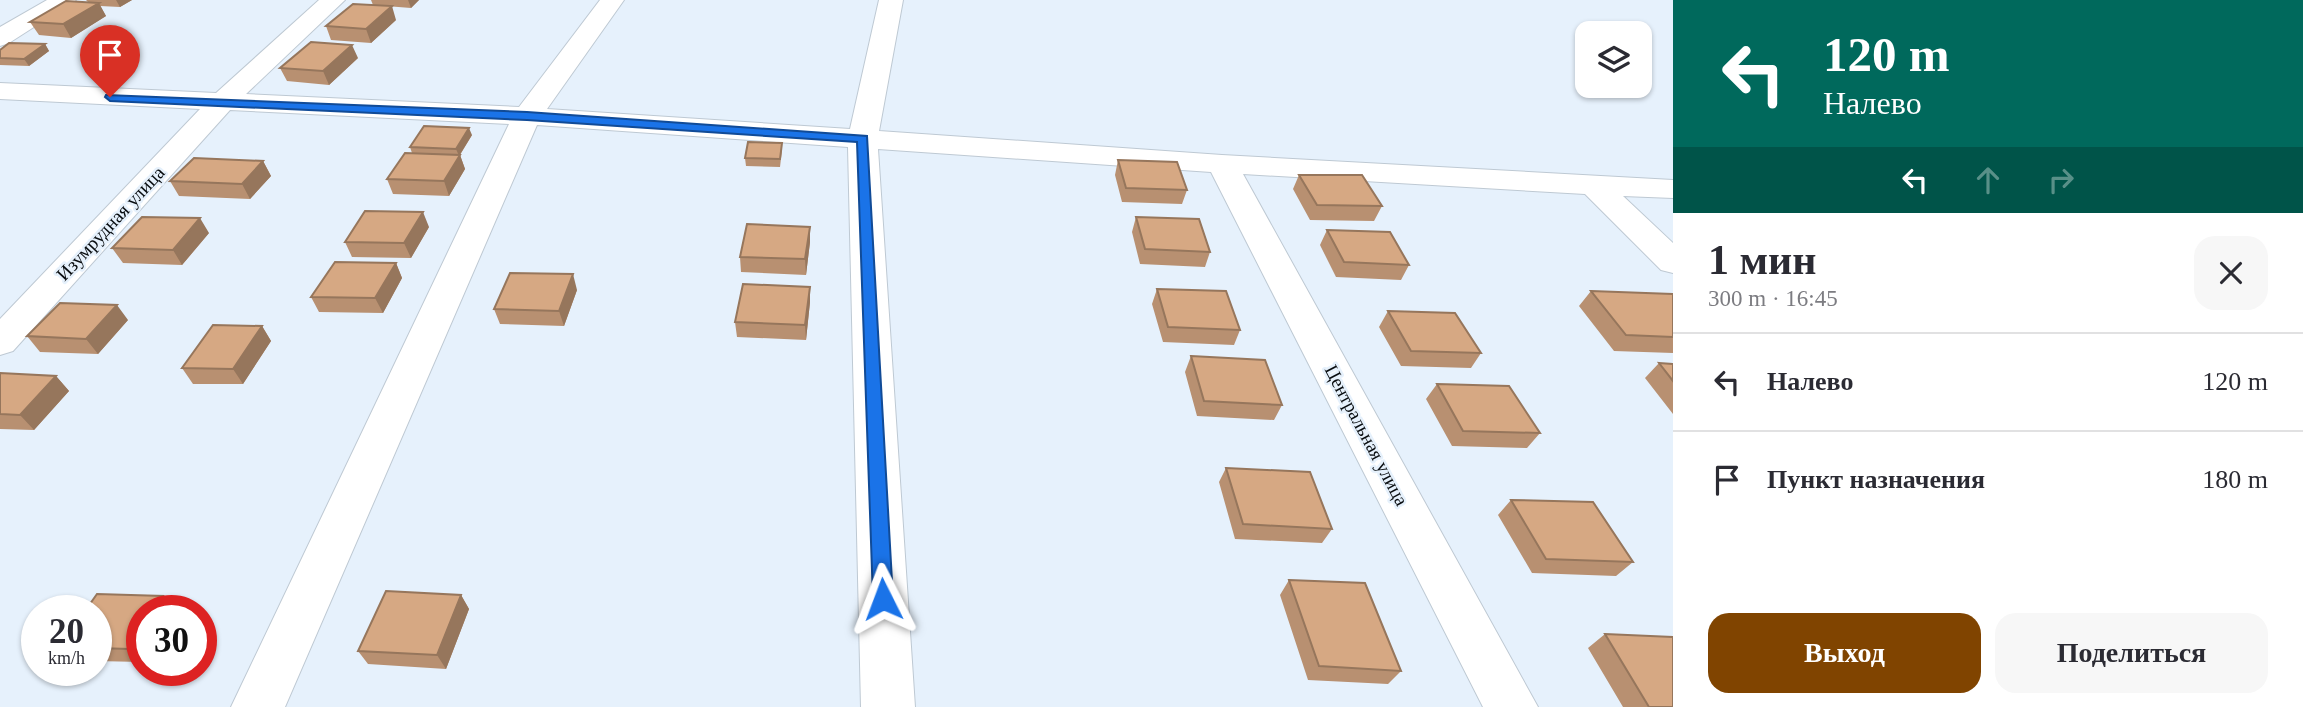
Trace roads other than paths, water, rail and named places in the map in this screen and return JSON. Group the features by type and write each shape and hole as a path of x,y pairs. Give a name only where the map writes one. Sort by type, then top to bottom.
{"street":[{"path":"0,38 64,0"},
{"name":"Изумрудная улица","path":"0,342 221,103 333,0"},
{"path":"258,707 527,116 612,0"},
{"path":"888,707 863,139 891,0"},
{"path":"0,91 527,116 1222,164 1673,189"},
{"name":"Центральная улица","path":"1222,164 1511,707"},
{"path":"1594,185 1673,262"}]}
